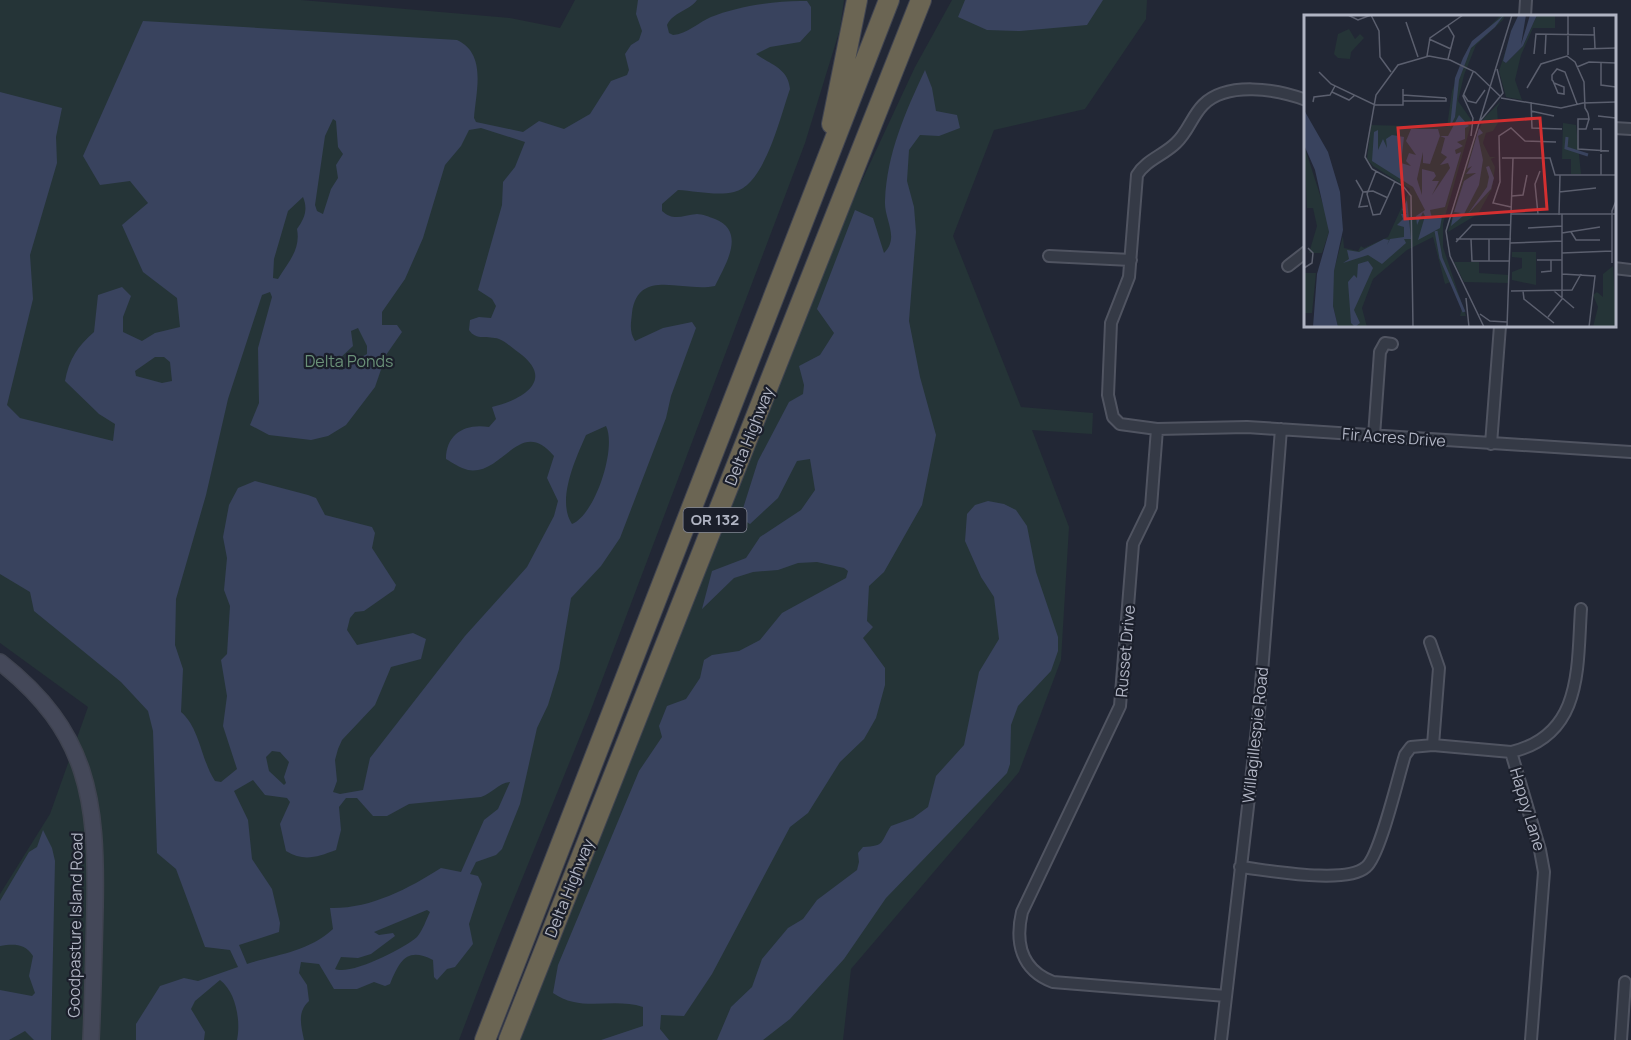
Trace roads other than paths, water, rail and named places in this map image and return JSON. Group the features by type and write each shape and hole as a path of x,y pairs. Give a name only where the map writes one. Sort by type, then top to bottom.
{"highway":[{"path":"817,191 857,0"},
{"name":"Delta Highway","path":"485,1040 890,0"},
{"name":"Delta Highway","path":"509,1040 921,0"},
{"path":"901,54 936,0"}],"main road":[{"name":"Goodpasture Island Road","path":"0,662 34,692 63,728 81,764 89,793 96,860 91,1040"}],"street":[{"path":"1525,15 1526,0"},
{"path":"1157,429 1120,424 1113,417 1109,404 1112,318 1128,283 1137,175 1145,165 1181,138 1204,104 1219,94 1234,90 1285,94 1304,100"},
{"path":"1616,128 1631,129"},
{"path":"1288,266 1304,253"},
{"path":"1049,256 1131,260"},
{"path":"1616,268 1631,270"},
{"path":"1491,444 1500,327"},
{"path":"1374,436 1380,352 1385,343 1392,344"},
{"name":"Fir Acres Drive","path":"1157,429 1184,431 1240,426 1631,452"},
{"name":"Russet Drive","path":"1157,429 1151,507 1133,544 1120,706 1022,912 1019,944 1027,964 1040,976 1053,982 1226,996"},
{"name":"Willagillespie Road","path":"1221,1040 1259,711 1281,429"},
{"name":"Happy Lane","path":"1531,1040 1544,867 1511,752 1534,742 1551,730 1568,710 1576,680 1581,609"},
{"path":"1430,642 1439,668 1433,745"},
{"path":"1240,867 1352,875 1365,868 1373,858 1407,751 1415,745 1433,745 1511,752"},
{"path":"1621,1040 1625,982"}],"water":[{"path":"638,0 697,0 677,14 667,25 669,33 673,35 688,30 711,17 733,10 771,3 807,1 811,7 811,30 800,42 770,47 756,54 773,64 786,76 790,89 770,148 754,177 745,187 734,192 678,190 662,204 662,211 671,216 699,214 725,225 732,240 731,250 715,286 652,286 643,290 636,299 631,324 635,341 663,328 692,322 696,328 671,396 666,418 620,538 601,566 571,598 559,669 548,705 537,728 520,804 502,849 496,855 476,862 470,874 478,876 482,884 469,924 473,944 455,967 447,969 437,980 434,977 433,960 417,955 401,962 390,984 385,986 374,982 357,989 334,989 319,964 301,962 299,973 307,985 309,1001 301,1014 304,1040 237,1040 236,1007 230,992 220,980 195,1001 191,1009 205,1032 204,1040 136,1040 136,1024 160,986 184,978 198,981 238,967 230,950 205,947 176,869 157,853 153,731 148,711 121,682 34,611 30,592 0,574 0,92 62,108 56,137 57,163 30,255 33,299 7,405 20,418 113,441 115,424 99,414 65,381 75,354 94,332 98,295 122,287 131,296 123,317 123,332 142,341 155,333 180,327 177,298 143,272 122,225 148,203 130,181 100,185 83,156 143,21 457,40 473,54 476,64 478,74 474,118 476,122 523,132 539,121 564,129 590,114 611,81 627,75 629,70 625,54 631,45 639,40 642,31 636,14","holes":["333,119 336,121 338,147 343,154 336,165 338,178 331,189 323,214 317,211 315,205 325,136","481,128 525,142 515,167 503,182 502,205 478,290 492,299 496,306 491,318 479,317 470,320 469,330 479,337 499,339 509,345 529,362 535,371 535,380 524,394 492,407 496,419 489,427 472,427 458,432 449,443 446,459 468,470 480,469 491,465 521,444 531,442 542,445 554,456 547,478 558,501 554,516 527,567 465,636 370,758 363,790 340,794 333,792 337,781 335,760 342,740 375,705 391,667 421,659 426,639 413,633 357,645 347,630 350,618 355,612 364,611 394,590 396,585 372,548 375,533 372,527 325,515 316,498 308,495 255,481 238,488 229,505 223,537 227,558 224,590 230,606 227,654 221,660 227,696 223,726 237,769 221,782 215,781 206,764 196,735 181,712 183,669 175,645 176,599 206,495 228,399 262,295 270,292 272,297 258,348 259,403 250,425 269,435 311,440 328,436 346,425 375,387 386,355 402,332 397,325 382,325 382,312 405,279 423,238 445,165 461,146 469,130","303,197 305,213 297,229 295,250 278,279 273,278 274,259 288,211","358,328 367,346 367,354 339,370 338,360 353,346 351,331","155,357 164,357 170,362 172,381 162,383 136,376 135,371","606,426 609,449 602,480 589,508 572,524 566,503 573,467 586,435","272,751 280,752 289,762 284,777 286,783 284,785 269,771 266,757","253,780 265,795 287,798 290,802 280,824 286,851 305,857 336,850 341,830 339,807 346,798 357,798 373,816 387,816 409,804 481,797 502,784 510,782 498,809 484,820 461,872 441,868 388,896 360,905 330,908 333,929 323,937 303,948 247,964 239,945 279,932 280,923 272,889 252,859 248,820 234,791","427,910 430,912 417,937 401,948 352,969 335,969 341,957 358,958 371,954 395,936 393,933 379,935 374,932"]},
{"path":"965,0 1103,0 1087,25 1020,31 987,30 958,17"},
{"path":"925,70 932,88 936,111 957,115 960,128 939,136 920,135 909,150 907,181 914,207 916,232 909,321 920,377 936,435 922,505 884,572 869,586 867,621 873,627 863,638 885,668 885,685 876,718 864,739 840,762 808,813 790,827 712,974 684,1016 661,1015 660,1029 669,1040 601,1040 643,1026 643,1007 620,1003 586,1004 564,999 553,993 558,965 639,771 662,737 659,726 667,706 686,699 700,678 704,660 712,655 739,651 760,640 782,613 846,578 848,571 844,568 817,562 798,563 778,570 753,572 734,578 702,609 712,571 746,558 760,537 801,510 815,490 810,459 797,461 778,498 750,524 740,518 758,461 789,402 803,394 804,385 799,366 820,355 834,333 817,309 855,210 873,218 884,253 889,247 891,235 885,201 889,166 904,118"},
{"path":"988,501 1004,504 1016,510 1027,526 1036,572 1058,637 1058,651 1051,671 1018,706 1011,725 1010,764 1007,773 886,898 844,959 790,1019 763,1040 717,1040 731,1007 752,987 762,959 788,928 803,919 817,900 857,870 858,853 863,847 876,846 891,826 913,818 928,807 936,776 964,745 979,672 999,639 994,597 981,577 965,541 967,514 975,505"},
{"path":"43,830 52,848 55,861 51,1040 34,1040 25,1031 9,1040 0,1040 0,990 32,996 35,993 29,976 33,956 22,947 0,946 0,901 29,852 37,847"}],"park label":[{"name":"Delta Ponds","path":"349,361"}]}
